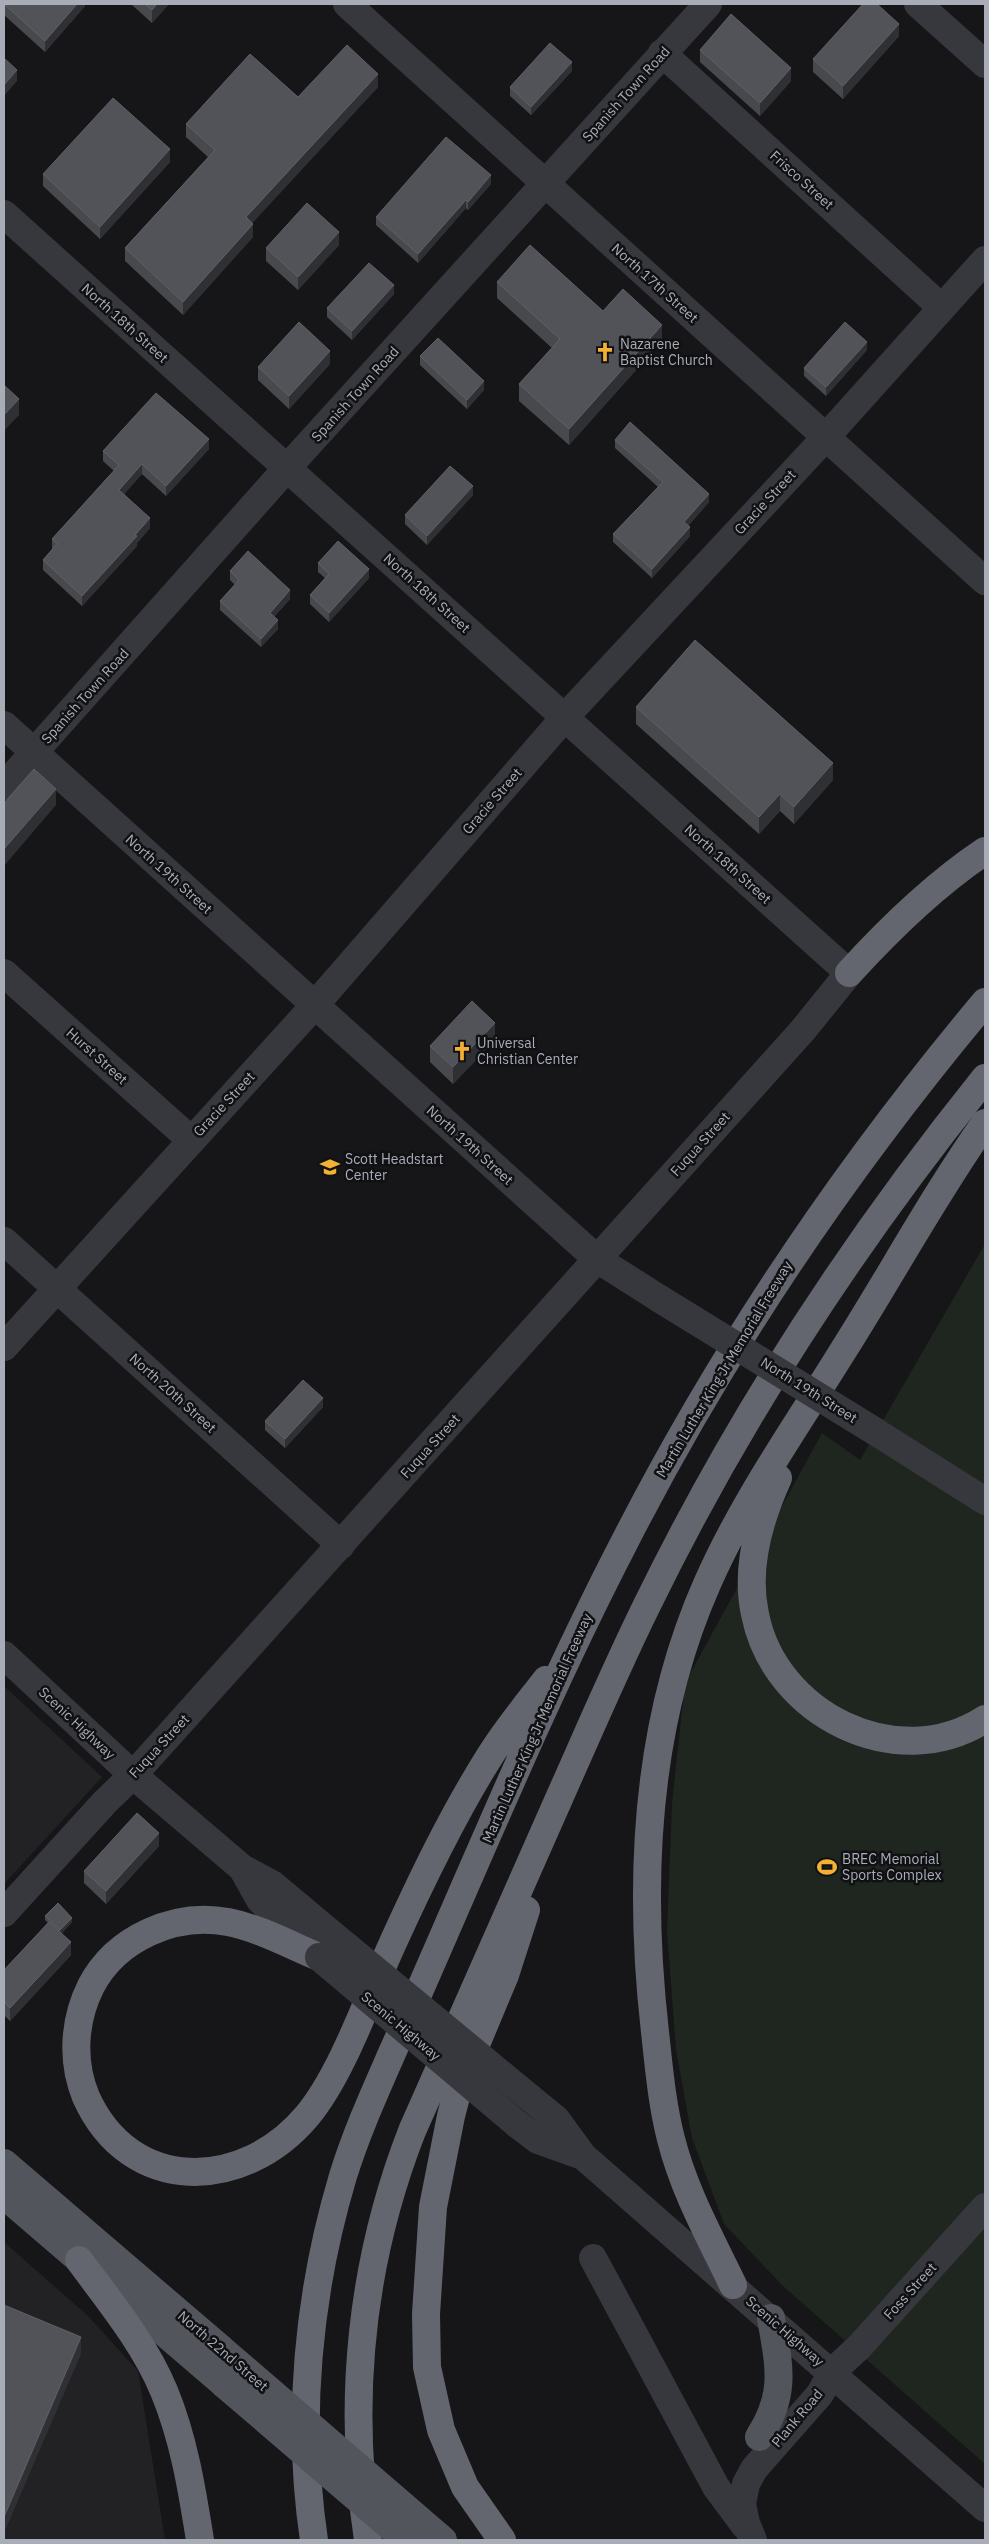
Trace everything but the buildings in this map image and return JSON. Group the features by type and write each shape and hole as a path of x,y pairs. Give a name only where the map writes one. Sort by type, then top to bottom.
{"highway":[{"path":"849,973 905,915 933,890 985,851"},
{"name":"Martin Luther King Jr Memorial Freeway","path":"314,2540 306,2436 310,2336 324,2250 343,2176 367,2110 577,1639 624,1542 680,1438 765,1299 863,1158 985,1002"},
{"path":"368,2540 361,2485 358,2438 359,2364 366,2302 382,2225 400,2161 412,2131 565,1786 651,1598 699,1507 764,1392 876,1223 985,1078"},
{"path":"733,2285 691,2199 671,2140 665,2112 648,1957 647,1891 651,1802 662,1729 682,1652 705,1587 753,1493 841,1355 914,1233 985,1123"},
{"path":"841,1355 787,1459 770,1498 759,1530 752,1582 754,1612 764,1643 784,1678 804,1701 831,1720 858,1732 889,1739 923,1740 965,1730 985,1719"},
{"path":"319,1957 244,1927 210,1920 167,1926 140,1937 122,1949 96,1978 83,2005 78,2025 76,2058 83,2088 90,2106 104,2127 141,2158 170,2168 200,2172 231,2167 260,2156 296,2129 317,2103 337,2068 418,1889 488,1760 577,1639"},
{"path":"502,2540 485,2518 456,2467 441,2430 432,2393 427,2367 426,2314 434,2207 444,2143 459,2085 505,1974 565,1786"},
{"path":"79,2260 129,2329 164,2390 188,2466 200,2540"}],"main road":[{"name":"North 22nd Street","path":"4,2163 443,2540"},
{"name":"North 22nd Street","path":"4,2195 406,2540"},
{"path":"759,2436 770,2420 778,2395 778,2368 770,2318"}],"street":[{"name":"North 17th Street","path":"347,4 985,581"},
{"name":"Spanish Town Road","path":"4,786 287,468 547,184 662,53 708,4"},
{"path":"918,4 985,64"},
{"name":"Frisco Street","path":"662,53 942,308"},
{"name":"North 18th Street","path":"4,215 849,973"},
{"name":"Gracie Street","path":"4,1347 314,1006 565,717 826,437 985,260"},
{"name":"North 19th Street","path":"4,725 597,1259 985,1500"},
{"name":"Hurst Street","path":"4,973 191,1140"},
{"name":"Fuqua Street","path":"4,1913 104,1802 133,1775 342,1545 803,1030 849,973"},
{"name":"North 20th Street","path":"4,1241 342,1545"},
{"name":"Scenic Highway","path":"4,1656 133,1775 242,1868 272,1884 556,2119 583,2156 733,2285 985,2508"},
{"name":"Scenic Highway","path":"242,1868 260,1900 319,1957 538,2140 583,2156"},
{"name":"Foss Street","path":"832,2372 859,2347 985,2207"},
{"name":"Plank Road","path":"592,2258 716,2487 725,2497 748,2539"},
{"name":"Plank Road","path":"725,2497 727,2486 740,2460 759,2436 808,2384 832,2372"},
{"name":"Plank Road","path":"748,2539 742,2504 743,2493 749,2477 820,2394 832,2372"}],"shaded area":[{"name":"BREC Memorial Sports Complex","path":"985,1244 985,2464 783,2286 724,2224 692,2138 676,2050 667,1930 672,1804 685,1683 822,1433 860,1460"},
{"path":"4,1686 102,1777 4,1884"},
{"path":"4,2242 88,2316 138,2371 165,2540 4,2540"}],"place":[{"name":"Nazarene Baptist Church","path":"605,352"},
{"name":"Universal Christian Center","path":"462,1051"},
{"name":"Scott Headstart Center","path":"330,1167"},
{"name":"BREC Memorial Sports Complex","path":"827,1867"}]}
